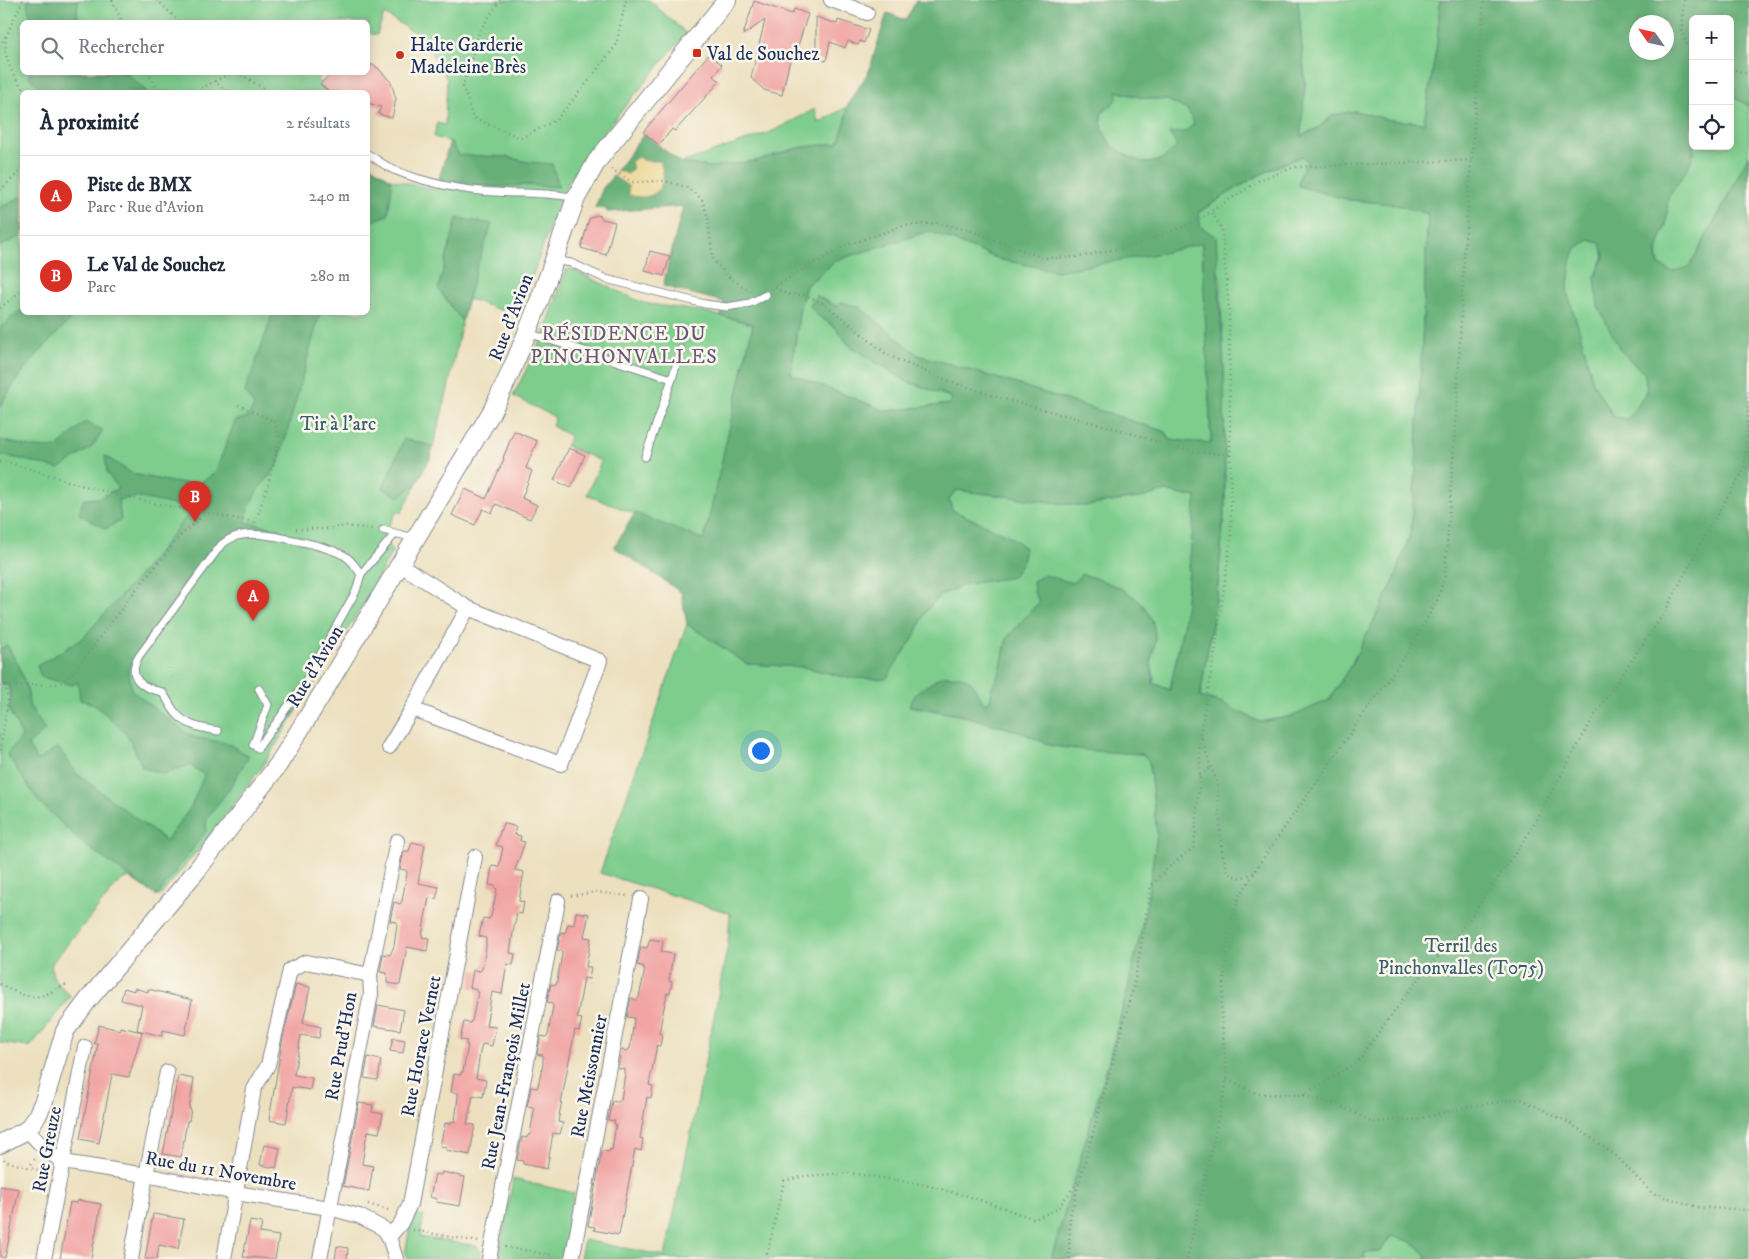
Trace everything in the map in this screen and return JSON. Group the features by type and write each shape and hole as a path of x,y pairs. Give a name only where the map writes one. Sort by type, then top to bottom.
{"street":[{"name":"Rue d'Avion","path":"27,1130 44,1101 65,1032 88,1000 197,870 278,764 491,413 510,376 528,332 576,198 597,161 727,0"},
{"path":"831,0 867,13"},
{"path":"399,564 468,608 600,661 561,764 412,709"},
{"path":"388,747 412,709 468,608"},
{"name":"Rue Prud'Hon","path":"320,1259 370,994 370,975 397,841"},
{"name":"Rue Horace Vernet","path":"389,1237 400,1224 410,1204 475,857"},
{"name":"Rue Meissonnier","path":"572,1259 641,899"},
{"name":"Rue Jean-François Millet","path":"489,1259 558,901"},
{"path":"224,1259 254,1089 268,1065 290,970 306,962 370,975"},
{"name":"Rue Greuze","path":"44,1259 85,1047"},
{"path":"131,1259 167,1072"},
{"path":"0,1144 27,1130"},
{"name":"Rue du 11 Novembre","path":"27,1130 44,1148 63,1162 329,1208 374,1222 384,1229 389,1237"},
{"path":"389,1237 396,1259"}],"lane":[{"path":"370,155 393,169 462,188 494,192 557,194 576,198"},
{"path":"554,260 571,263 606,279 705,304 726,307 750,303 766,295"},
{"path":"528,332 672,379"},
{"path":"646,457 681,349"},
{"path":"383,530 415,538"},
{"path":"218,731 194,727 183,721 162,692 146,688 138,683 135,674 136,662 140,656 221,545 232,537 244,534 294,540 346,556 361,574"},
{"path":"259,689 268,705 253,745 258,748 304,684 356,591 361,574 395,534"}],"path":[{"path":"0,46 23,0"},
{"path":"112,0 121,20"},
{"path":"157,0 178,20"},
{"path":"500,0 480,32 463,87 473,118 521,138 556,120 590,80 616,45 626,0"},
{"path":"1187,1259 1227,1080 1221,1011 1228,936 1239,897 1315,782 1409,650 1438,599 1445,574 1457,402 1464,254 1484,0"},
{"path":"1684,0 1681,29 1693,60"},
{"path":"7,33 5,47 11,71 25,90"},
{"path":"1734,70 1749,74"},
{"path":"150,75 158,90"},
{"path":"200,90 226,75"},
{"path":"242,75 266,90"},
{"path":"214,81 225,90"},
{"path":"597,161 632,182 666,181 686,187 702,199 708,219 712,260 729,277 751,292 766,295 805,268 847,245 903,226 938,223 972,231 1043,258 1079,257 1135,244 1193,223 1260,180 1295,167 1472,160"},
{"path":"0,190 20,172"},
{"path":"1069,1259 1070,1216 1134,985 1152,886 1168,868 1194,847 1200,775 1200,734 1216,645 1231,537 1230,311 1222,230 1212,211"},
{"path":"774,288 787,294 804,295 826,304 886,353 900,361 947,380 1000,398 1128,432 1173,447 1196,452 1232,455"},
{"path":"0,308 20,292"},
{"path":"1304,1095 1357,1062 1409,991 1468,922 1525,839 1596,713 1666,610 1709,528 1745,468 1749,387"},
{"path":"238,405 274,421 280,439 255,523"},
{"path":"0,462 8,462 84,486 262,524"},
{"path":"0,686 60,684 74,672 173,544 205,513"},
{"path":"293,528 326,529 346,526 383,530"},
{"path":"0,752 8,700 6,686"},
{"path":"1200,734 1217,781 1222,852 1228,872 1238,878 1246,877 1255,871"},
{"path":"1200,775 1211,768"},
{"path":"558,901 579,894 596,892 641,899"},
{"path":"0,984 18,994 31,998 50,993 67,984"},
{"path":"1227,1080 1259,1094 1304,1095 1338,1106 1373,1122 1419,1118 1470,1106 1521,1099 1570,1123 1615,1155 1652,1193 1697,1207 1749,1210"},
{"path":"766,1259 784,1180 849,1172 922,1184 974,1198 1035,1220 1057,1209 1081,1178 1089,1145"}],"green space":[{"name":"Tir à l'arc","path":"0,0 649,0 686,33 590,149 569,181 557,207 518,316 469,299 465,307 448,389 430,458 401,513 397,511 384,534 392,552 361,608 262,767 212,833 160,896 157,896 130,878 120,881 52,963 54,978 71,996 30,1047 0,1043"},
{"path":"29,0 78,0 79,20 31,20 27,4"},
{"path":"1298,0 1440,0 1437,44 1424,123 1390,120 1355,111 1333,115 1318,128 1300,136 1305,84"},
{"name":"Terril des Pinchonvalles (T075)","path":"1298,0 1305,84 1301,136 1318,128 1333,115 1355,111 1390,120 1424,123 1437,44 1440,0 1749,0 1749,106 1734,97 1734,15 1689,15 1689,150 1694,150 1694,153 1686,171 1668,198 1666,224 1656,251 1659,265 1672,272 1689,267 1749,155 1749,1259 1427,1259 1421,1249 1413,1243 1391,1236 1380,1252 1364,1253 1364,1259 1051,1259 1108,1063 1146,909 1157,834 1149,761 1142,754 1052,746 1021,732 969,717 909,705 917,692 942,676 961,676 971,681 985,705 991,698 991,688 1000,672 1007,638 1039,602 1034,592 1033,581 1044,575 1073,583 1082,574 1120,589 1141,604 1149,614 1154,626 1155,643 1151,658 1153,683 1170,690 1184,621 1196,496 1166,491 1144,497 1084,506 956,490 949,499 952,510 1011,537 1025,548 1022,562 1013,577 966,584 939,596 925,612 916,634 886,679 848,678 804,667 747,664 687,624 681,592 614,547 635,513 704,540 753,324 721,316 724,302 663,286 683,206 607,212 607,209 595,208 603,188 613,176 628,186 660,161 642,164 634,168 628,175 617,170 644,134 681,163 711,167 756,161 797,148 838,143 846,120 847,107 869,71 887,13 906,20 916,1","holes":["1116,91 1143,98 1167,100 1188,110 1194,124 1185,132 1169,133 1177,146 1164,157 1148,163 1139,161 1112,146 1103,129 1101,114 1118,98","1303,156 1307,162 1300,174 1298,186 1349,200 1393,204 1428,214 1416,468 1411,531 1395,579 1352,663 1329,700 1293,716 1260,722 1220,702 1200,697 1217,593 1225,505 1224,372 1216,237 1200,226 1199,212 1249,181","929,231 1002,260 1057,271 1162,253 1202,243 1211,443 1170,440 1166,432 918,355 859,307 841,302 837,307 816,295 810,306 817,315 836,328 849,345 906,381 952,397 950,404 886,411 791,374 800,306 806,285 837,260","1589,240 1600,243 1604,256 1595,278 1598,306 1620,350 1645,374 1647,391 1628,419 1613,417 1593,383 1567,292 1571,261 1576,248"]},
{"path":"30,75 128,75 145,90 42,90 30,78"},
{"path":"1115,91 1143,98 1167,100 1188,110 1194,124 1185,132 1169,134 1178,146 1164,157 1148,163 1139,161 1112,146 1103,129 1101,114 1113,104"},
{"path":"1734,97 1749,106 1749,155 1689,267 1673,272 1659,265 1658,247 1667,221 1668,197 1688,166 1693,150 1734,150"},
{"path":"847,107 846,120 838,143 797,148 756,161 711,167 681,163 771,132 815,109 818,123"},
{"path":"450,141 459,155 508,157 528,162 552,164 559,187 523,185 496,187 439,179"},
{"path":"1304,156 1307,162 1300,174 1349,200 1393,204 1428,213 1416,468 1411,531 1395,579 1352,663 1329,700 1293,716 1260,722 1220,702 1200,697 1217,593 1225,505 1224,372 1220,277 1200,226 1199,212 1263,173"},
{"path":"370,165 390,179 392,186 388,215 370,222"},
{"path":"20,197 20,237 0,246 0,208"},
{"path":"457,218 492,224 476,269 462,321 438,289"},
{"path":"929,231 1002,260 1162,253 1202,243 1211,443 1170,440 1166,432 918,355 859,307 837,307 825,299 817,315 836,328 849,345 906,381 952,398 950,404 886,411 791,374 800,306 806,286 837,260"},
{"path":"1589,240 1600,243 1604,256 1595,278 1620,350 1645,374 1647,391 1628,419 1614,417 1593,383 1567,292 1571,261 1576,247"},
{"path":"571,269 643,303 705,312 753,324 704,541 587,495 601,461 566,446 570,436 552,426 555,417 513,396 544,334 566,270"},
{"path":"20,311 20,315 75,315 25,369 0,407 0,328"},
{"path":"272,315 319,315 278,465 257,491 248,509 245,522 280,529 280,534 242,533 220,541 133,659 128,670 132,691 189,735 227,743 249,756 229,789 207,818 206,831 157,896 86,846 39,802 7,754 22,736 9,710 11,699 8,684 0,683 0,649 7,645 19,666 28,692 29,705 45,730 28,745 37,761 58,747 77,774 166,841 191,807 204,775 190,765 164,774 143,768 127,734 94,704 80,700 78,682 72,685 41,677 37,666 83,638 148,565 187,516 190,508 136,497 118,500 121,520 106,529 79,514 84,499 100,498 118,488 107,473 105,456 133,474 172,482 198,484 215,473 235,421 248,417 254,406 245,392"},
{"path":"85,422 103,430 92,447 59,469 0,455 0,440 32,447 56,448"},
{"path":"404,439 433,446 430,458 417,483 399,497 383,488"},
{"path":"956,490 1084,506 1144,497 1166,491 1196,496 1184,621 1170,690 1153,683 1154,676 1150,662 1155,641 1139,601 1118,586 1073,583 1034,592 1039,602 1007,638 1000,672 992,688 991,698 984,706 909,706 969,717 1021,732 1052,746 1142,754 1149,761 1157,834 1146,909 1108,1063 1051,1259 580,1259 584,1240 665,1256 728,944 730,913 600,873 687,624 747,664 804,667 848,678 916,634 925,612 939,596 966,584 1013,577 1025,548 1011,537 952,510 949,499"},
{"path":"513,1179 574,1193 563,1259 498,1259"},
{"path":"412,1214 424,1216 420,1237 477,1246 481,1253 480,1259 407,1259 405,1254"},
{"path":"1391,1236 1417,1246 1427,1259 1364,1259 1364,1253 1380,1252"}],"sand":[{"path":"637,157 646,161 660,161 663,170 663,178 658,190 646,197 629,195 628,186 613,176 617,170 628,174 633,168 631,162"}],"building":[{"path":"754,1 792,14 794,9 808,14 796,52 792,50 782,95 764,90 751,78 765,20 743,35"},
{"path":"816,17 837,24 838,20 869,30 864,43 860,41 858,45 848,41 845,48 830,42 826,61 816,59"},
{"path":"709,54 722,65 713,76 720,81 675,131 672,129 659,145 643,132"},
{"path":"370,64 377,67 391,82 396,99 392,118 378,114 381,107 370,104 370,90 327,90 320,84 330,75 370,75"},
{"path":"596,215 602,219 615,222 606,255 581,248 589,219"},
{"path":"650,251 670,256 664,276 645,271"},
{"path":"514,431 537,441 526,468 532,471 522,498 537,505 530,519 496,504 492,513 483,509 475,525 452,515 465,489 486,499"},
{"path":"569,448 585,455 571,488 554,480"},
{"path":"503,823 516,827 514,834 521,836 520,841 525,842 515,870 524,872 519,901 524,902 522,914 517,913 513,933 510,953 515,954 513,965 507,964 502,994 492,992 486,1026 496,1027 492,1046 482,1044 480,1053 476,1078 486,1080 483,1097 473,1095 467,1124 475,1125 470,1155 446,1150 446,1147 440,1146 445,1123 451,1124 451,1121 455,1122 458,1093 451,1092 454,1074 461,1075 461,1072 463,1072 468,1045 466,1045 467,1041 460,1040 464,1022 470,1023 472,1021 478,992 476,992 476,989 470,988 473,970 480,971 482,969 486,938 479,936 483,918 489,919 491,917 497,889 495,888 496,886 489,885 492,866 499,867 503,847 496,845"},
{"path":"412,842 425,845 418,883 439,887 436,899 429,898 425,917 422,937 429,938 427,951 407,947 400,985 387,983 387,973 380,972 383,954 390,955 394,946 397,922 390,921 394,902 400,904 402,901 407,873 406,870 400,869 404,851 409,851"},
{"path":"576,912 589,914 584,937 591,938 586,967 591,967 589,979 584,978 577,1018 582,1019 579,1031 575,1030 566,1076 558,1122 563,1123 560,1134 553,1133 547,1169 523,1164 523,1161 517,1160 522,1137 527,1138 530,1135 534,1110 533,1107 527,1106 531,1087 537,1088 538,1086 543,1064 543,1055 537,1054 541,1036 546,1037 548,1035 553,1006 552,1003 547,1002 551,984 556,985 557,982 562,954 562,951 557,951 561,932 565,933 568,924 574,925"},
{"path":"650,939 663,941 661,952 673,954 669,981 672,982 670,993 667,993 659,1033 662,1034 660,1046 657,1045 649,1085 653,1086 651,1098 647,1097 640,1138 643,1139 641,1151 635,1149 619,1235 594,1230 595,1227 588,1226 602,1151 609,1152 610,1149 612,1150 616,1124 614,1124 615,1121 608,1120 612,1101 618,1102 621,1100 625,1073 624,1069 618,1068 621,1050 628,1051 630,1049 634,1018 627,1017 631,998 637,1000 639,997 645,969 643,966 637,965 641,947 647,948"},
{"path":"296,984 310,987 303,1023 321,1027 319,1038 301,1035 294,1075 312,1078 310,1090 292,1087 286,1123 269,1120 283,1037"},
{"path":"124,988 134,991 134,988 148,992 148,989 192,1000 185,1035 163,1030 162,1036 137,1030 142,1005 121,1000"},
{"path":"378,1005 404,1010 400,1030 374,1026"},
{"path":"99,1025 120,1030 120,1027 142,1032 129,1077 112,1074 99,1143 80,1139 98,1044 94,1044"},
{"path":"393,1038 405,1040 403,1053 390,1051"},
{"path":"368,1057 381,1060 378,1080 364,1078"},
{"path":"178,1076 194,1079 189,1121 187,1121 181,1157 163,1154"},
{"path":"359,1103 373,1105 372,1112 383,1114 379,1133 368,1131 366,1138 362,1164 373,1166 369,1191 343,1186"},
{"path":"264,1145 280,1148 276,1168 260,1165"},
{"path":"442,1172 465,1177 460,1206 436,1202 437,1199 430,1197 435,1174 441,1175"},
{"path":"0,1186 19,1189 5,1258 0,1257"},
{"path":"78,1200 101,1204 91,1259 60,1259 70,1202 77,1203"},
{"path":"153,1214 184,1219 178,1249 159,1245 157,1259 145,1259"},
{"path":"250,1221 262,1223 260,1233 279,1236 275,1259 243,1257"},
{"path":"337,1246 348,1248 347,1259 335,1259"}],"place":[{"name":"Val de Souchez","path":"697,53"},
{"name":"Halte Garderie Madeleine Brès","path":"400,55"},
{"name":"Le Val de Souchez","path":"195,522"},
{"name":"Piste de BMX","path":"253,621"}],"district":[{"name":"RÉSIDENCE DU PINCHONVALLES","path":"624,344"}]}
